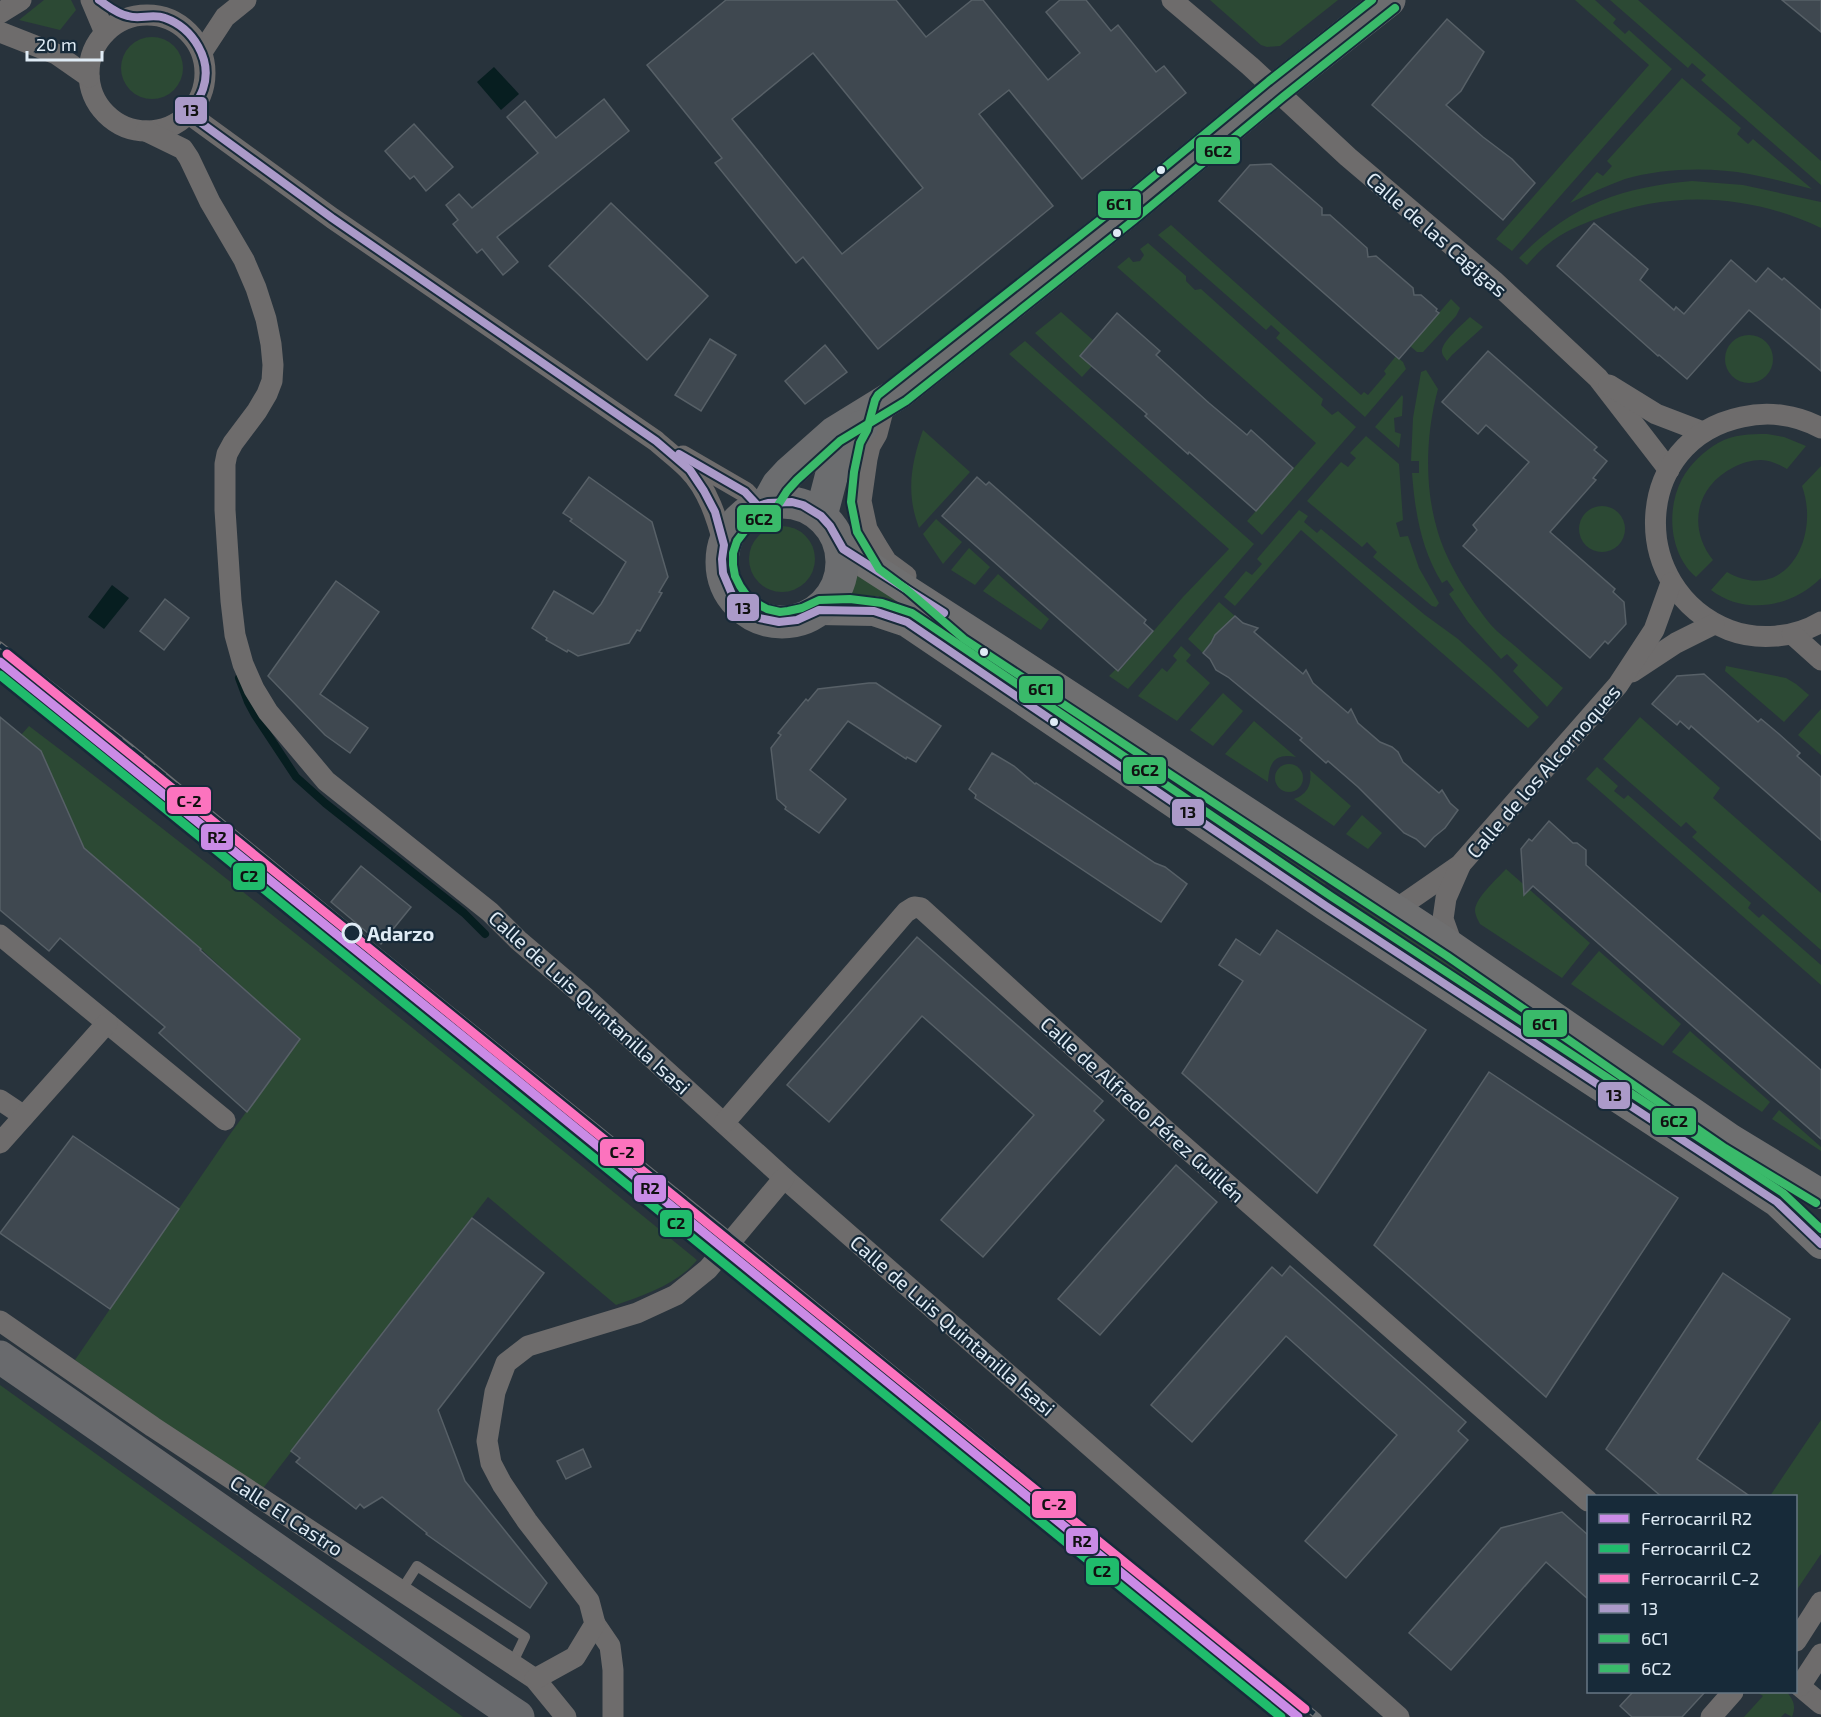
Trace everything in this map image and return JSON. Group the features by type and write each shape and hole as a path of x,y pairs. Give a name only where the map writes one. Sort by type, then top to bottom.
{"highway":[{"name":"Calle El Castro","path":"0,1357 518,1717"}],"main road":[{"path":"821,516 835,462 845,443 885,403 1127,212 1276,89 1389,0"},
{"path":"843,549 843,566 839,583 831,598 819,610 797,620 779,622 759,618 743,608 734,598 726,583 722,559 724,545 735,524 747,513 763,504 790,471 834,433 885,403"},
{"path":"763,504 792,502 803,505 821,516 830,526 843,549 1453,947 1731,1139 1821,1194"},
{"path":"819,610 874,611 907,622 1326,906 1777,1202 1821,1244"}],"street":[{"path":"0,13 21,0"},
{"path":"91,0 100,41"},
{"path":"99,0 129,17"},
{"path":"202,52 225,17 246,0"},
{"name":"Calle de las Cagigas","path":"1172,0 1276,89 1348,157 1494,281 1598,378 1669,470"},
{"path":"147,14 164,17 181,25 194,37 202,52 206,68 204,85 198,101 189,114 176,124 146,131 129,128 114,120 102,108 93,93 89,77 90,63 100,41 116,24 129,17 147,14"},
{"path":"181,25 225,17"},
{"path":"0,32 56,54 89,77"},
{"path":"56,54 100,41"},
{"path":"189,114 332,218 656,441 763,504"},
{"name":"Calle de Luis Quintanilla Isasi","path":"146,131 183,149 189,158 210,202 244,260 266,319 271,344 272,381 257,411 227,454 225,510 235,635 243,664 268,712 326,781 490,912 784,1178 1399,1717"},
{"name":"Calle de las Cagigas","path":"1598,378 1656,414 1703,432"},
{"path":"885,403 877,434 870,446 867,459 861,501 867,529 887,562 970,630"},
{"path":"1817,422 1783,415 1755,414 1728,420 1703,432 1682,451 1669,470 1659,492 1655,515 1658,551 1671,583 1686,603 1714,624 1734,632 1773,637 1791,634 1821,622"},
{"path":"656,441 690,470 704,491 715,512 724,545"},
{"name":"Calle de los Alcornoques","path":"1395,910 1460,865 1626,676 1654,630 1671,583"},
{"name":"Calle de los Alcornoques","path":"1626,676 1676,643 1714,624"},
{"path":"1791,634 1821,660"},
{"name":"Calle de los Alcornoques","path":"1453,947 1443,919 1446,898 1460,865"},
{"name":"Calle de Alfredo Pérez Guillén","path":"724,1123 906,912 914,907 921,908 1162,1127 1587,1500"},
{"path":"0,935 225,1119"},
{"path":"0,1143 107,1023"},
{"path":"0,1100 24,1116"},
{"path":"613,1717 613,1670 610,1646 595,1624 589,1601 527,1521 491,1463 487,1441 495,1392 506,1363 528,1346 637,1314 676,1295 708,1269 784,1178"},
{"name":"Calle El Castro","path":"0,1321 153,1427 535,1679 566,1717"},
{"path":"1797,1639 1821,1602"},
{"path":"535,1679 575,1657 595,1624"},
{"path":"1814,1708 1798,1684 1821,1654"},
{"path":"1711,1717 1732,1693"}],"lane":[{"path":"401,1591 417,1566 525,1637 512,1664"}],"green space":[{"path":"44,0 71,0 76,10 60,30 19,20"},
{"path":"1210,0 1338,0 1280,46 1267,47 1261,45"},
{"path":"1575,0 1595,0 1616,19 1613,23 1625,34 1629,30 1672,69 1512,251 1496,239 1649,65"},
{"path":"1610,0 1638,0 1821,161 1821,185 1701,80 1706,75 1692,63 1688,68"},
{"path":"146,37 158,37 174,46 181,56 183,68 181,80 174,90 158,99 146,99 135,94 126,85 121,74 121,62 126,51 135,42"},
{"path":"1682,78 1741,128 1737,134 1748,144 1753,139 1812,189 1735,172 1687,170 1639,175 1597,190 1570,203 1597,172 1603,176 1612,166 1607,161"},
{"path":"1692,181 1743,185 1821,202 1821,228 1767,208 1711,200 1683,200 1654,203 1599,218 1559,236 1527,265 1519,258 1557,225 1598,202 1642,188"},
{"path":"1171,225 1361,395 1364,392 1368,395 1386,374 1384,371 1396,356 1403,362 1406,369 1365,417 1276,338 1280,333 1271,325 1266,330 1158,235"},
{"path":"1148,243 1186,276 1186,281 1195,290 1201,289 1323,399 1321,405 1332,415 1338,411 1356,427 1262,535 1247,521 1316,443 1117,267 1129,257 1133,262 1140,261 1144,255 1140,249"},
{"path":"1451,299 1460,308 1456,316 1423,352 1417,352 1410,346"},
{"path":"1061,312 1094,341 1093,345 1090,344 1080,356 1092,366 1082,377 1035,333"},
{"path":"1470,317 1483,327 1447,361 1443,356 1442,348 1453,333"},
{"path":"1749,335 1766,342 1773,359 1766,376 1749,383 1732,376 1725,359 1732,342"},
{"path":"1025,341 1254,544 1128,689 1109,676 1116,669 1119,671 1183,597 1229,549 1009,354"},
{"path":"1426,370 1438,389 1431,423 1428,477 1433,512 1441,542 1460,580 1491,625 1563,688 1547,707 1513,671 1518,665 1507,654 1501,659 1468,622 1449,594 1454,590 1447,580 1442,583 1424,544 1417,516 1412,473 1419,473 1419,461 1411,461 1413,418 1421,372"},
{"path":"1402,395 1402,416 1394,418 1395,432 1401,434 1399,448 1375,427"},
{"path":"923,430 970,472 919,528 912,504 911,482 915,455"},
{"path":"1767,434 1784,437 1806,446 1787,469 1768,461 1750,461 1721,475 1711,485 1704,496 1698,521 1705,547 1713,560 1696,577 1680,556 1673,531 1674,504 1682,479 1698,458 1718,443 1736,436"},
{"path":"1366,436 1399,464 1403,520 1396,523 1400,537 1408,536 1419,568 1439,603 1436,607 1373,557 1377,552 1367,542 1362,547 1307,501 1341,462 1348,467 1356,458 1350,453"},
{"path":"1821,466 1821,578 1796,596 1768,605 1738,603 1711,590 1727,572 1748,580 1766,580 1781,573 1793,561 1802,545 1806,526 1807,506 1802,486"},
{"path":"1607,506 1619,512 1624,520 1624,538 1619,546 1611,551 1597,552 1589,549 1582,542 1579,524 1582,516 1589,509"},
{"path":"1299,510 1308,516 1304,522 1317,533 1321,529 1425,615 1458,639 1539,717 1528,728 1301,530 1235,606 1224,597 1246,571 1252,575 1262,564 1257,559"},
{"path":"936,519 962,542 943,564 923,534"},
{"path":"782,526 795,529 805,536 812,546 815,559 812,572 805,582 795,589 782,592 769,589 759,582 752,572 749,559 752,546 759,536 769,529"},
{"path":"969,548 990,567 975,585 951,570"},
{"path":"856,566 906,607 878,598 849,595"},
{"path":"998,574 1049,619 1041,630 983,591"},
{"path":"1219,602 1235,616 1215,635 1203,653 1188,639"},
{"path":"1181,646 1191,655 1186,661 1210,683 1177,721 1138,696 1162,668 1167,672 1177,660 1173,656"},
{"path":"971,650 1329,879 1325,885"},
{"path":"1726,666 1786,678 1809,695 1784,722 1725,671"},
{"path":"1223,693 1243,711 1213,746 1190,730"},
{"path":"1821,709 1821,755 1798,735"},
{"path":"1640,717 1720,788 1713,798 1821,893 1821,950 1692,837 1697,832 1686,822 1681,827 1603,759"},
{"path":"1254,721 1296,757 1283,756 1274,761 1268,782 1225,754"},
{"path":"29,726 282,923 697,1260 670,1282 649,1293 616,1305 488,1197 261,1491 75,1360 228,1137 299,1039 201,949 84,848 41,751 21,735"},
{"path":"1289,764 1299,768 1303,778 1299,788 1289,792 1279,788 1275,778 1279,768"},
{"path":"1597,767 1618,786 1614,791 1624,799 1628,795 1751,903 1748,908 1759,918 1763,914 1821,965 1821,985 1586,779"},
{"path":"1310,770 1351,806 1334,826 1294,799 1308,788"},
{"path":"1362,815 1382,833 1368,849 1346,834"},
{"path":"1506,869 1590,943 1562,978 1480,924 1475,912 1476,905"},
{"path":"1354,896 1712,1137 1708,1142 1350,901"},
{"path":"1599,951 1681,1024 1663,1046 1571,984"},
{"path":"1690,1031 1770,1102 1762,1112 1672,1052"},
{"path":"1779,1110 1821,1147 1821,1151 1772,1119"},
{"path":"0,1385 463,1717 0,1717"},
{"path":"1821,1420 1821,1554 1797,1590 1797,1495 1771,1495"},
{"path":"1758,1693 1788,1693 1794,1704 1792,1717 1785,1713 1781,1717 1744,1717 1763,1696"}],"shaded area":[{"path":"494,67 519,94 501,110 477,82"},
{"path":"112,585 129,598 104,629 88,617"}],"building":[{"path":"726,0 896,0 926,37 972,0 983,0 1048,80 1080,53 1046,12 1060,0 1086,0 1111,31 1118,25 1156,72 1164,66 1186,93 1082,179 1009,90 979,114 1053,206 878,349 803,257 796,263 715,163 722,158 647,65","holes":["813,53 923,188 842,254 732,119"]},
{"path":"1782,0 1821,0 1821,32"},
{"path":"1447,19 1484,52 1461,91 1446,105 1512,159 1535,183 1503,220 1372,105"},
{"path":"604,99 629,131 497,237 518,262 503,275 482,249 477,253 453,224 458,220 446,205 459,194 472,208 538,153 507,117 525,101 556,138"},
{"path":"414,124 453,167 426,191 414,176 410,179 385,151"},
{"path":"1271,164 1322,208 1322,215 1330,215 1367,248 1368,257 1376,256 1413,288 1414,295 1421,295 1437,309 1439,313 1399,359 1219,201 1250,165"},
{"path":"611,203 708,296 647,360 549,266"},
{"path":"1594,223 1648,269 1640,280 1674,310 1676,307 1684,314 1731,260 1756,282 1768,268 1782,280 1784,278 1821,310 1821,371 1749,310 1687,379 1557,266"},
{"path":"1117,313 1160,351 1156,355 1209,403 1247,435 1251,430 1293,468 1256,511 1189,452 1188,454 1145,416 1147,414 1080,356"},
{"path":"710,339 736,355 701,411 675,395"},
{"path":"825,345 847,372 805,404 785,381"},
{"path":"1488,351 1597,447 1594,450 1607,461 1593,478 1596,480 1550,532 1615,589 1613,592 1624,602 1626,624 1608,644 1605,641 1590,658 1463,546 1477,530 1473,525 1529,462 1486,425 1478,434 1442,402"},
{"path":"589,477 652,522 668,577 659,592 662,593 640,631 637,630 629,643 578,656 546,640 547,638 532,628 554,591 593,614 626,562 570,521 572,519 563,513"},
{"path":"977,477 986,485 989,482 1146,620 1144,623 1153,631 1118,671 942,516"},
{"path":"336,581 379,612 320,694 368,728 350,753 325,735 268,676"},
{"path":"165,599 189,618 164,650 140,631"},
{"path":"1235,616 1243,623 1258,628 1254,632 1303,674 1306,670 1313,683 1348,713 1351,709 1358,723 1380,742 1398,752 1403,762 1439,793 1442,790 1450,803 1458,810 1445,828 1425,847 1404,833 1358,787 1300,740 1302,738 1228,677 1216,670 1210,659 1203,653 1215,635"},
{"path":"1704,674 1758,722 1761,719 1779,734 1800,753 1797,756 1821,777 1821,840 1691,726 1689,729 1680,721 1677,725 1652,704 1677,676"},
{"path":"876,683 941,726 916,762 907,757 906,759 848,721 810,770 846,799 819,833 785,809 786,807 777,799 771,748 781,735 778,733 806,699 808,701 818,689"},
{"path":"0,717 41,751 84,848 201,949 300,1039 247,1112 159,1033 165,1027 60,938 49,951 0,910"},
{"path":"992,753 1014,766 1035,784 1155,863 1165,867 1187,884 1161,922 975,798 976,795 969,789"},
{"path":"1549,821 1573,843 1577,843 1586,850 1586,865 1821,1070 1821,1139 1533,886 1524,895 1521,849 1529,839 1532,841"},
{"path":"361,866 411,907 381,944 331,902"},
{"path":"1277,930 1426,1030 1317,1193 1182,1073 1243,981 1219,965 1236,939 1260,955"},
{"path":"917,937 1103,1101 1094,1111 1104,1120 983,1257 941,1220 1034,1115 922,1016 829,1122 787,1085"},
{"path":"1489,1072 1678,1198 1546,1397 1374,1245"},
{"path":"73,1136 179,1209 110,1309 0,1233"},
{"path":"1176,1165 1217,1202 1100,1335 1058,1299"},
{"path":"472,1218 544,1273 438,1410 465,1481 547,1583 530,1608 426,1534 382,1497 364,1508 360,1504 356,1509 296,1462 300,1458 291,1451"},
{"path":"1290,1266 1466,1422 1458,1431 1468,1440 1346,1578 1305,1541 1397,1435 1286,1336 1192,1442 1151,1405 1272,1267 1282,1276"},
{"path":"1723,1273 1790,1319 1697,1459 1748,1495 1660,1495 1606,1449"},
{"path":"583,1449 591,1467 566,1479 557,1461"},
{"path":"1562,1512 1587,1534 1587,1598 1546,1562 1451,1670 1409,1633 1501,1528"},
{"path":"1632,1693 1704,1693 1682,1717 1632,1717 1620,1706"}],"waterway":[{"path":"239,678 255,715 296,777 325,803 464,913 485,934"}],"railway":[{"path":"0,645 129,746 1318,1717"},
{"path":"34,688 108,739"}],"rail line":[{"name":"C-2","path":"7,654 1305,1709"},
{"name":"R2","path":"0,662 488,1056 1298,1717"},
{"name":"C2","path":"0,675 1281,1717"}],"transit line":[{"name":"13","path":"99,0 124,15 165,18 184,29 192,37 203,56 205,78 202,92 189,114"},
{"name":"6C1","path":"1372,0 1269,81 1120,204 878,395 867,430 860,443 854,472 851,502 857,532 879,569 964,639 1447,956 1725,1148 1816,1203"},
{"name":"6C2","path":"1395,8 906,401 840,441 797,480 775,510 750,524 737,541 733,553 735,576 747,596 767,609 780,612 802,608 819,600 850,599 882,603 912,613 1332,897 1783,1193 1821,1229"},
{"name":"13","path":"189,114 332,218 656,441 690,470 715,512 724,545 723,573 734,599 743,608 759,618 779,622 797,620 819,610 874,611 907,622 1326,906 1777,1202 1821,1244"},
{"name":"13","path":"679,454 745,492 758,506 768,503 792,502 803,505 821,516 830,526 843,549 944,613"}],"place":[{"name":"Adarzo","path":"352,933"}]}
